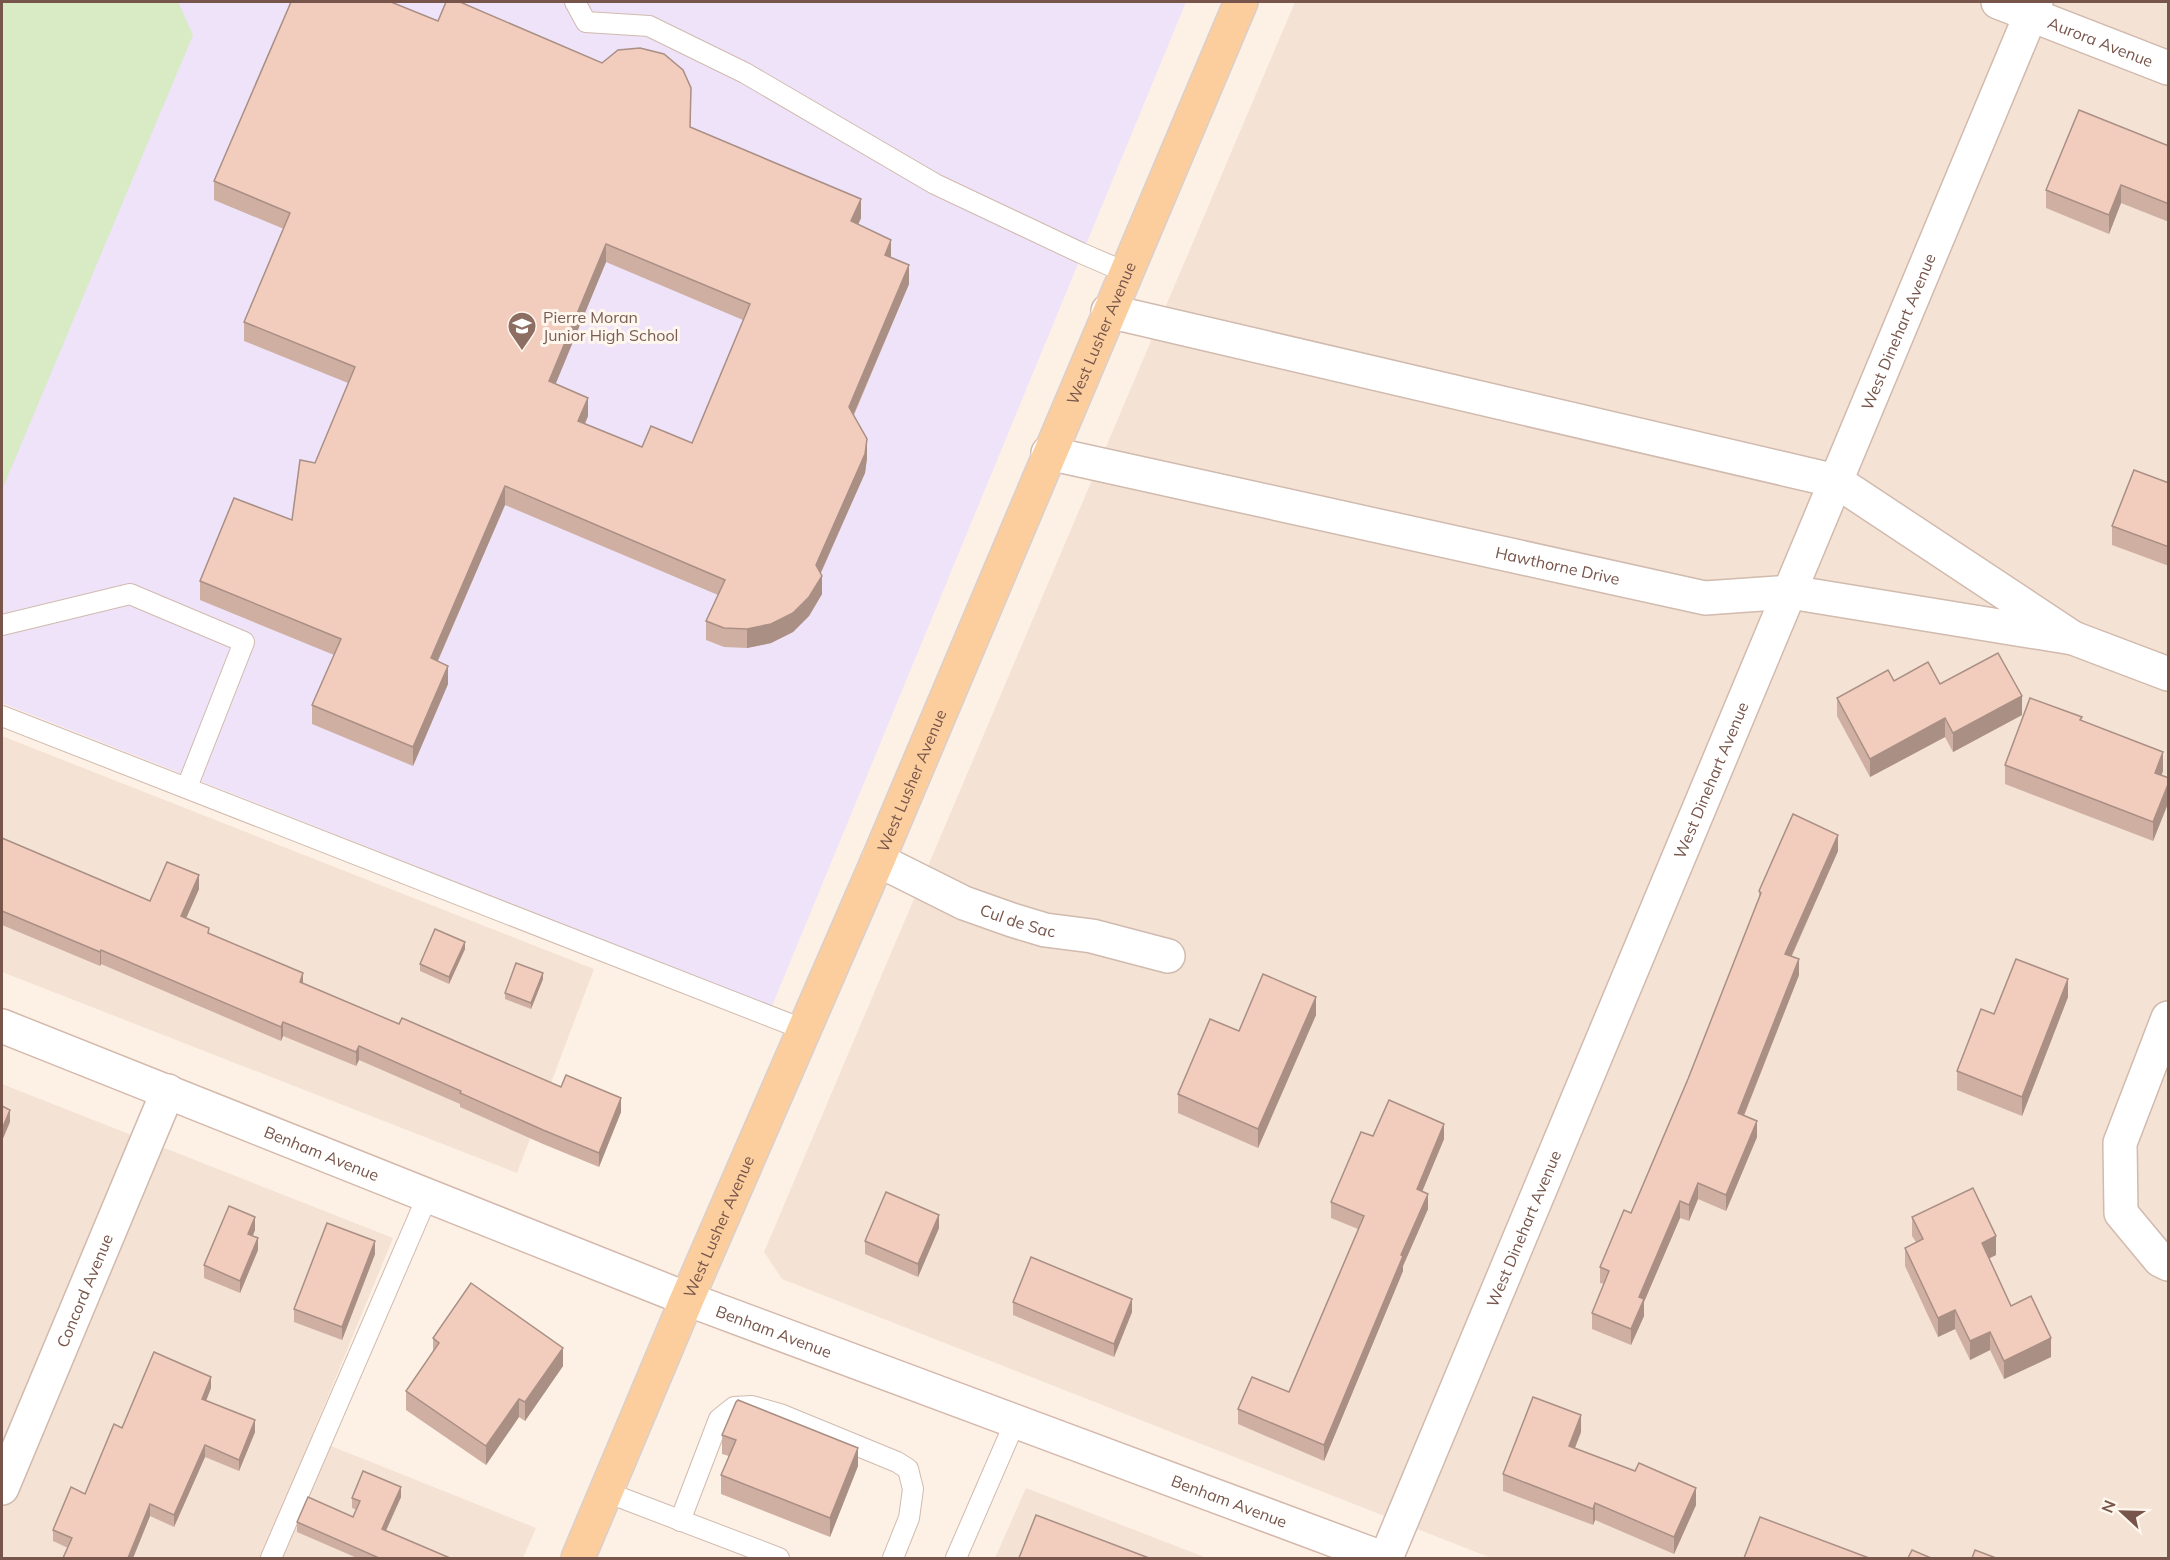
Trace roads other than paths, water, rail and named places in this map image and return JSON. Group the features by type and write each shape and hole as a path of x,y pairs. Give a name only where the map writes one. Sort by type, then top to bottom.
{"main road":[{"name":"West Lusher Avenue","path":"579,1558 687,1299 878,860 1240,2"}],"street":[{"name":"Aurora Avenue","path":"1998,2 2033,8 2169,68"},
{"name":"West Dinehart Avenue","path":"1384,1558 2033,8"},
{"name":"Hawthorne Drive","path":"1108,311 1836,481 2073,638"},
{"name":"Hawthorne Drive","path":"1048,453 1706,598 1790,592 2073,638 2169,674"},
{"name":"Cul de Sac","path":"878,860 964,903 1012,920 1045,930 1092,936 1168,956"},
{"path":"2169,1018 2120,1143 2121,1213 2160,1260 2169,1263"},
{"name":"Benham Avenue","path":"2,1026 687,1299 1384,1558"},
{"name":"Concord Avenue","path":"2,1488 168,1091"}],"lane":[{"path":"575,2 586,22 649,26 745,73 935,184 1081,254 1125,272"},
{"path":"2,625 130,594 244,642 187,787"},
{"path":"2,716 805,1030"},
{"path":"271,1558 428,1195"},
{"path":"681,1521 719,1419 734,1407 752,1406 780,1414 897,1462 908,1469 913,1489 909,1518 893,1558"},
{"path":"956,1558 1014,1422"},
{"path":"606,1492 779,1558"}],"place":[{"name":"Pierre Moran Junior High School","path":"522,352"}]}
